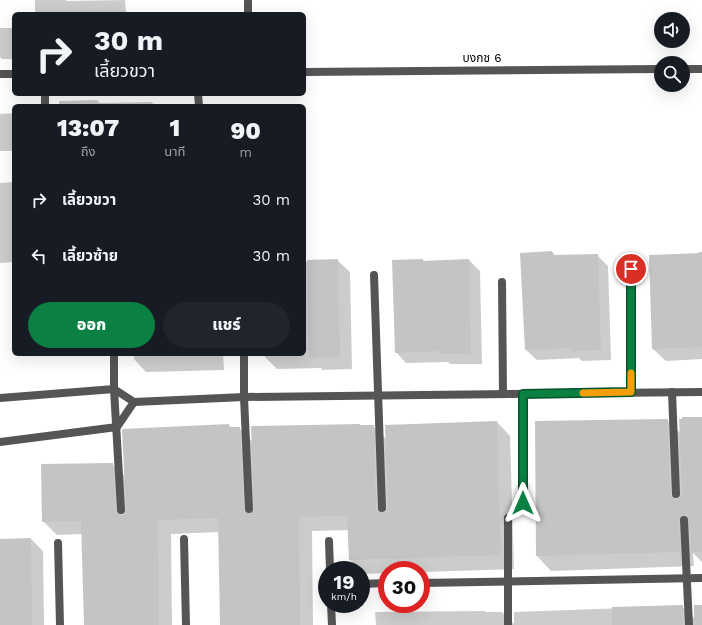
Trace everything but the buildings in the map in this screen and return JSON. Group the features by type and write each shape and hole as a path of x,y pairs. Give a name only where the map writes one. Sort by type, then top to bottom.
{"street":[{"path":"248,0 248,12"},
{"name":"บงกช 6","path":"306,72 654,69"},
{"path":"690,69 702,69"},
{"path":"0,74 12,74"},
{"path":"631,269 631,392"},
{"path":"374,275 382,508"},
{"path":"502,282 503,394"},
{"path":"114,356 114,389 122,510"},
{"path":"244,356 244,397 249,509"},
{"path":"0,398 114,389 134,402 244,397 702,392"},
{"path":"672,392 676,494"},
{"path":"523,394 523,503"},
{"path":"0,442 117,427 134,402"},
{"path":"508,518 508,625"},
{"path":"684,520 689,625"},
{"path":"184,539 186,625"},
{"path":"329,541 330,561"},
{"path":"58,543 60,625"},
{"path":"430,583 702,578"},
{"path":"331,613 332,625"}],"slow traffic":[{"path":"583,393 631,392 631,373"}],"route":[{"path":"523,503 523,394 631,392 631,269"}]}
